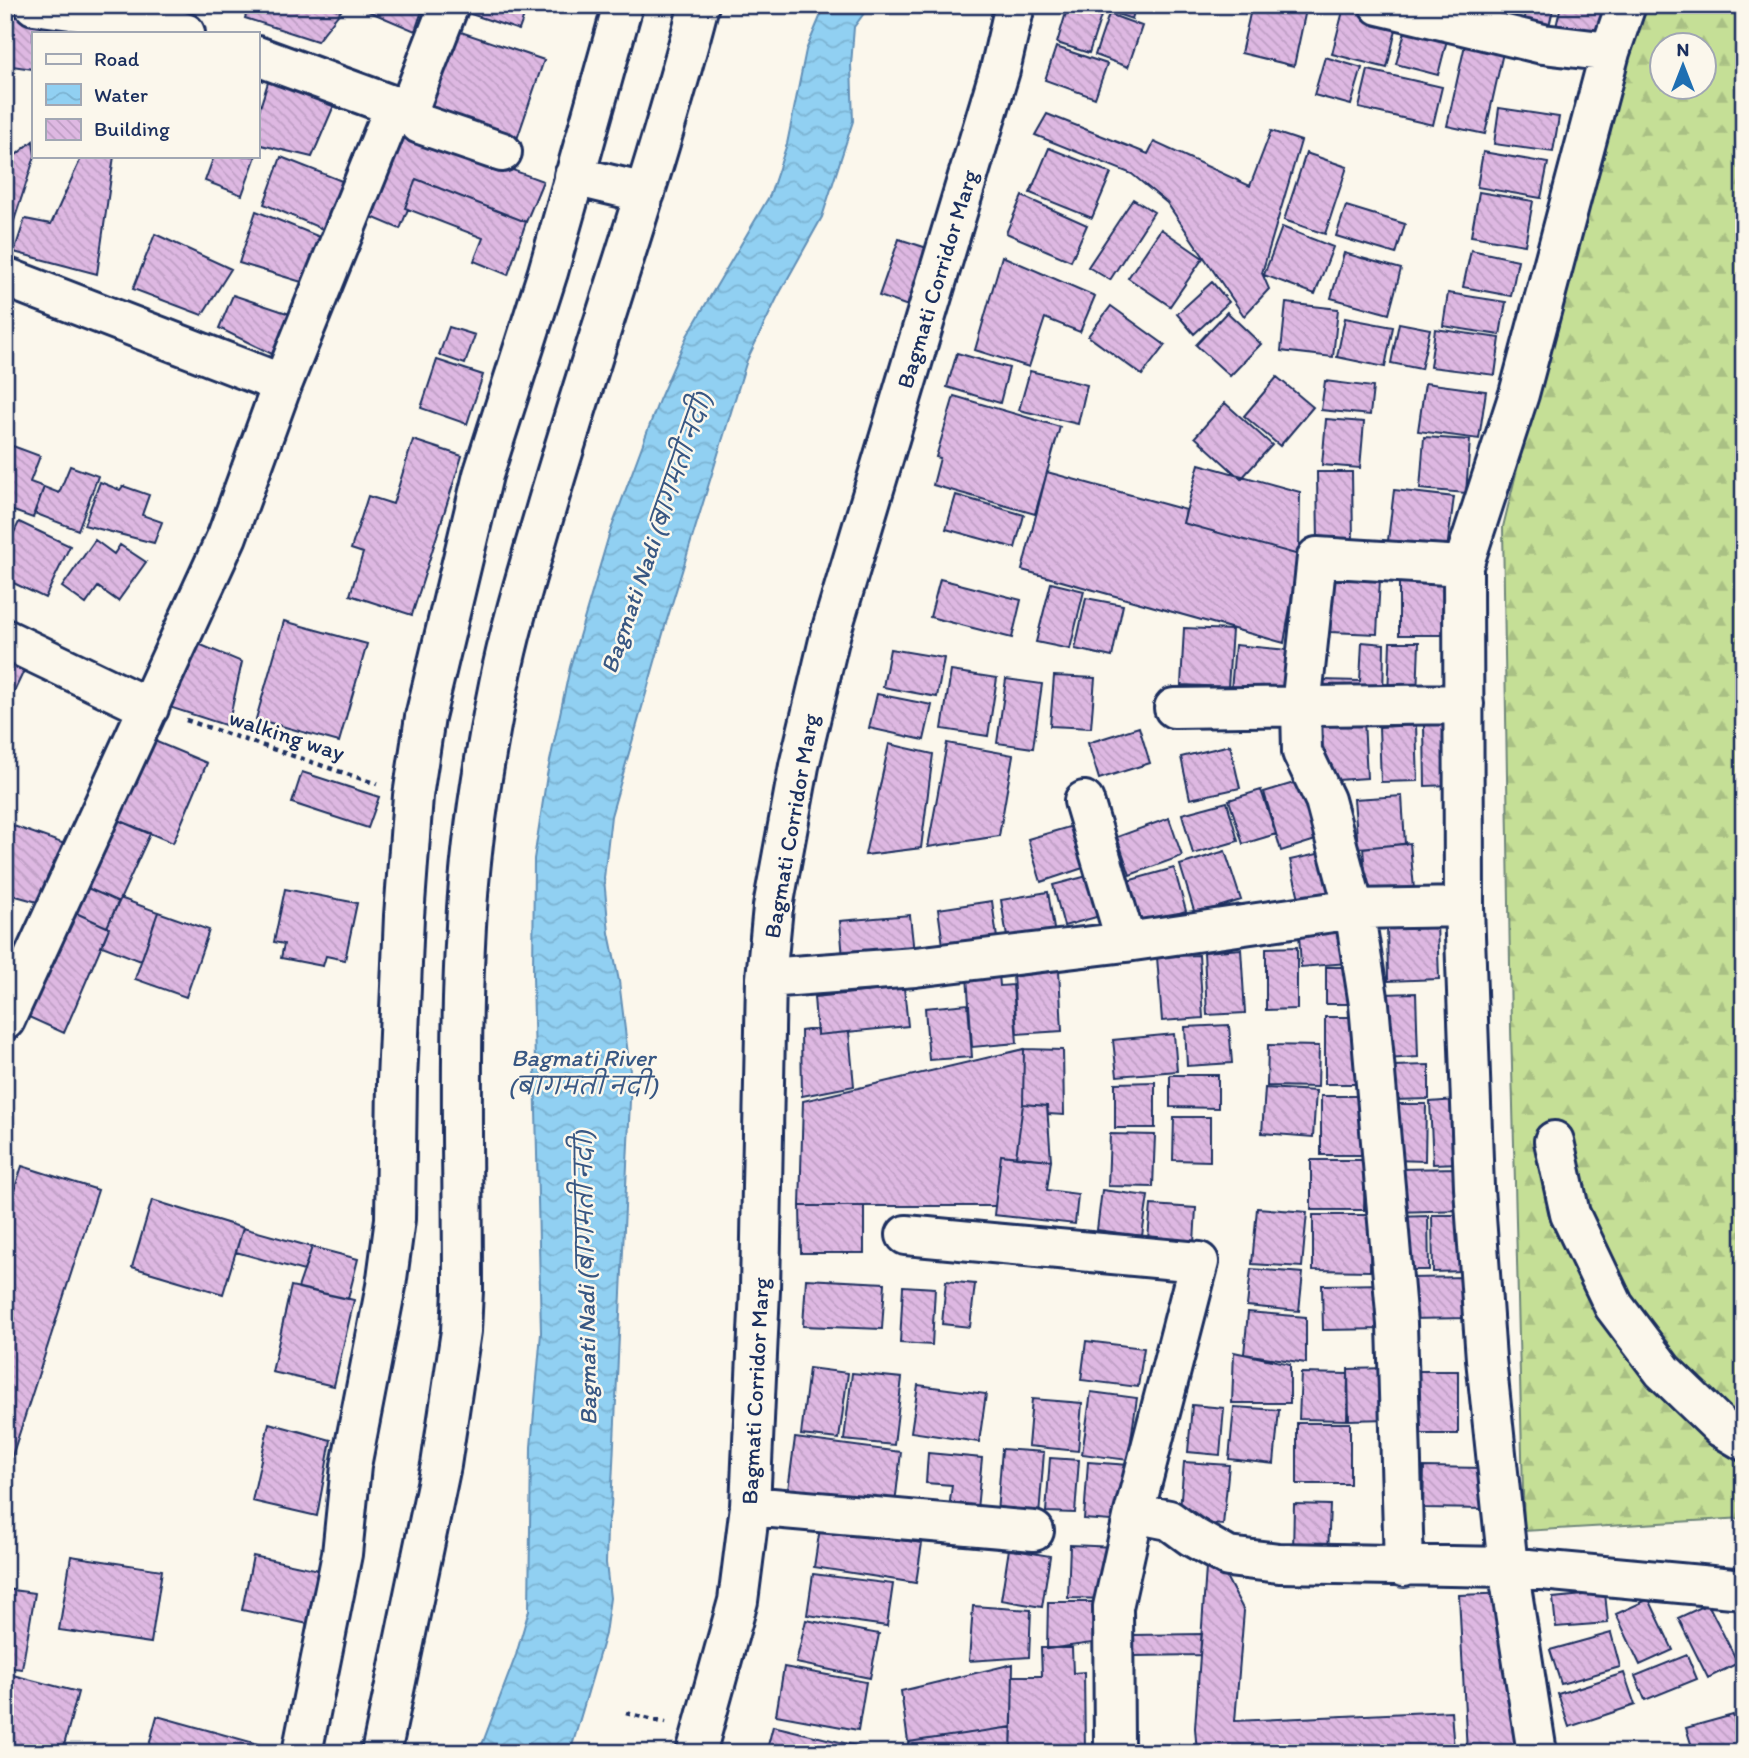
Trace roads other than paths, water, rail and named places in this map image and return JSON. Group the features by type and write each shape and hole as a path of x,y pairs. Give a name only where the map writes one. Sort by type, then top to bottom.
{"street":[{"path":"34,5 152,22 182,32"},
{"path":"5,1020 227,536 282,385 401,108 449,5"},
{"path":"302,1753 342,1554 351,1466 386,1286 395,1219 404,916 413,796 425,717 483,475 548,272 623,5"},
{"path":"381,1753 441,1465 461,1331 464,1290 465,937 485,761 499,681 562,453 645,194 699,5"},
{"name":"Bagmati Corridor Marg","path":"696,1753 738,1601 750,1506 760,1290 766,978 772,907 799,766 831,632 1000,70 1015,5"},
{"path":"1379,5 1543,44 1610,52"},
{"path":"1537,1753 1508,1567 1486,1359 1474,1188 1464,906 1463,566 1519,394 1610,52 1626,5"},
{"path":"259,58 401,108 420,124 502,152"},
{"path":"574,176 645,194"},
{"path":"5,277 267,378"},
{"path":"1404,1567 1397,1324 1370,1004 1354,909 1325,800 1302,752 1301,707 1317,557 1463,566"},
{"path":"5,639 149,708"},
{"path":"1174,708 1464,704"},
{"path":"1084,801 1126,942"},
{"path":"766,978 915,967 1126,942 1354,909 1464,906"},
{"path":"1554,1141 1570,1213 1614,1306 1663,1371 1722,1428 1744,1441"},
{"path":"906,1235 1199,1262 1113,1607 1114,1744"},
{"path":"750,1506 1034,1531"},
{"path":"1135,1513 1169,1520 1228,1557 1279,1563 1508,1567 1744,1589"}],"water":[{"name":"Bagmati River (बागमती नदी)","path":"825,5 870,5 854,27 851,65 853,121 822,217 778,296 747,360 666,623 611,816 604,878 609,933 619,981 631,1079 611,1507 607,1529 606,1563 610,1598 605,1634 570,1753 477,1753 516,1655 529,1610 531,1447 541,1333 533,975 534,859 547,775 570,667 609,535 659,400 687,336 770,195 787,144 806,50"}],"water label":[{"name":"Bagmati Nadi (बागमती नदी)","path":"656,533"},
{"name":"Bagmati Nadi (बागमती नदी)","path":"586,1278"}]}
